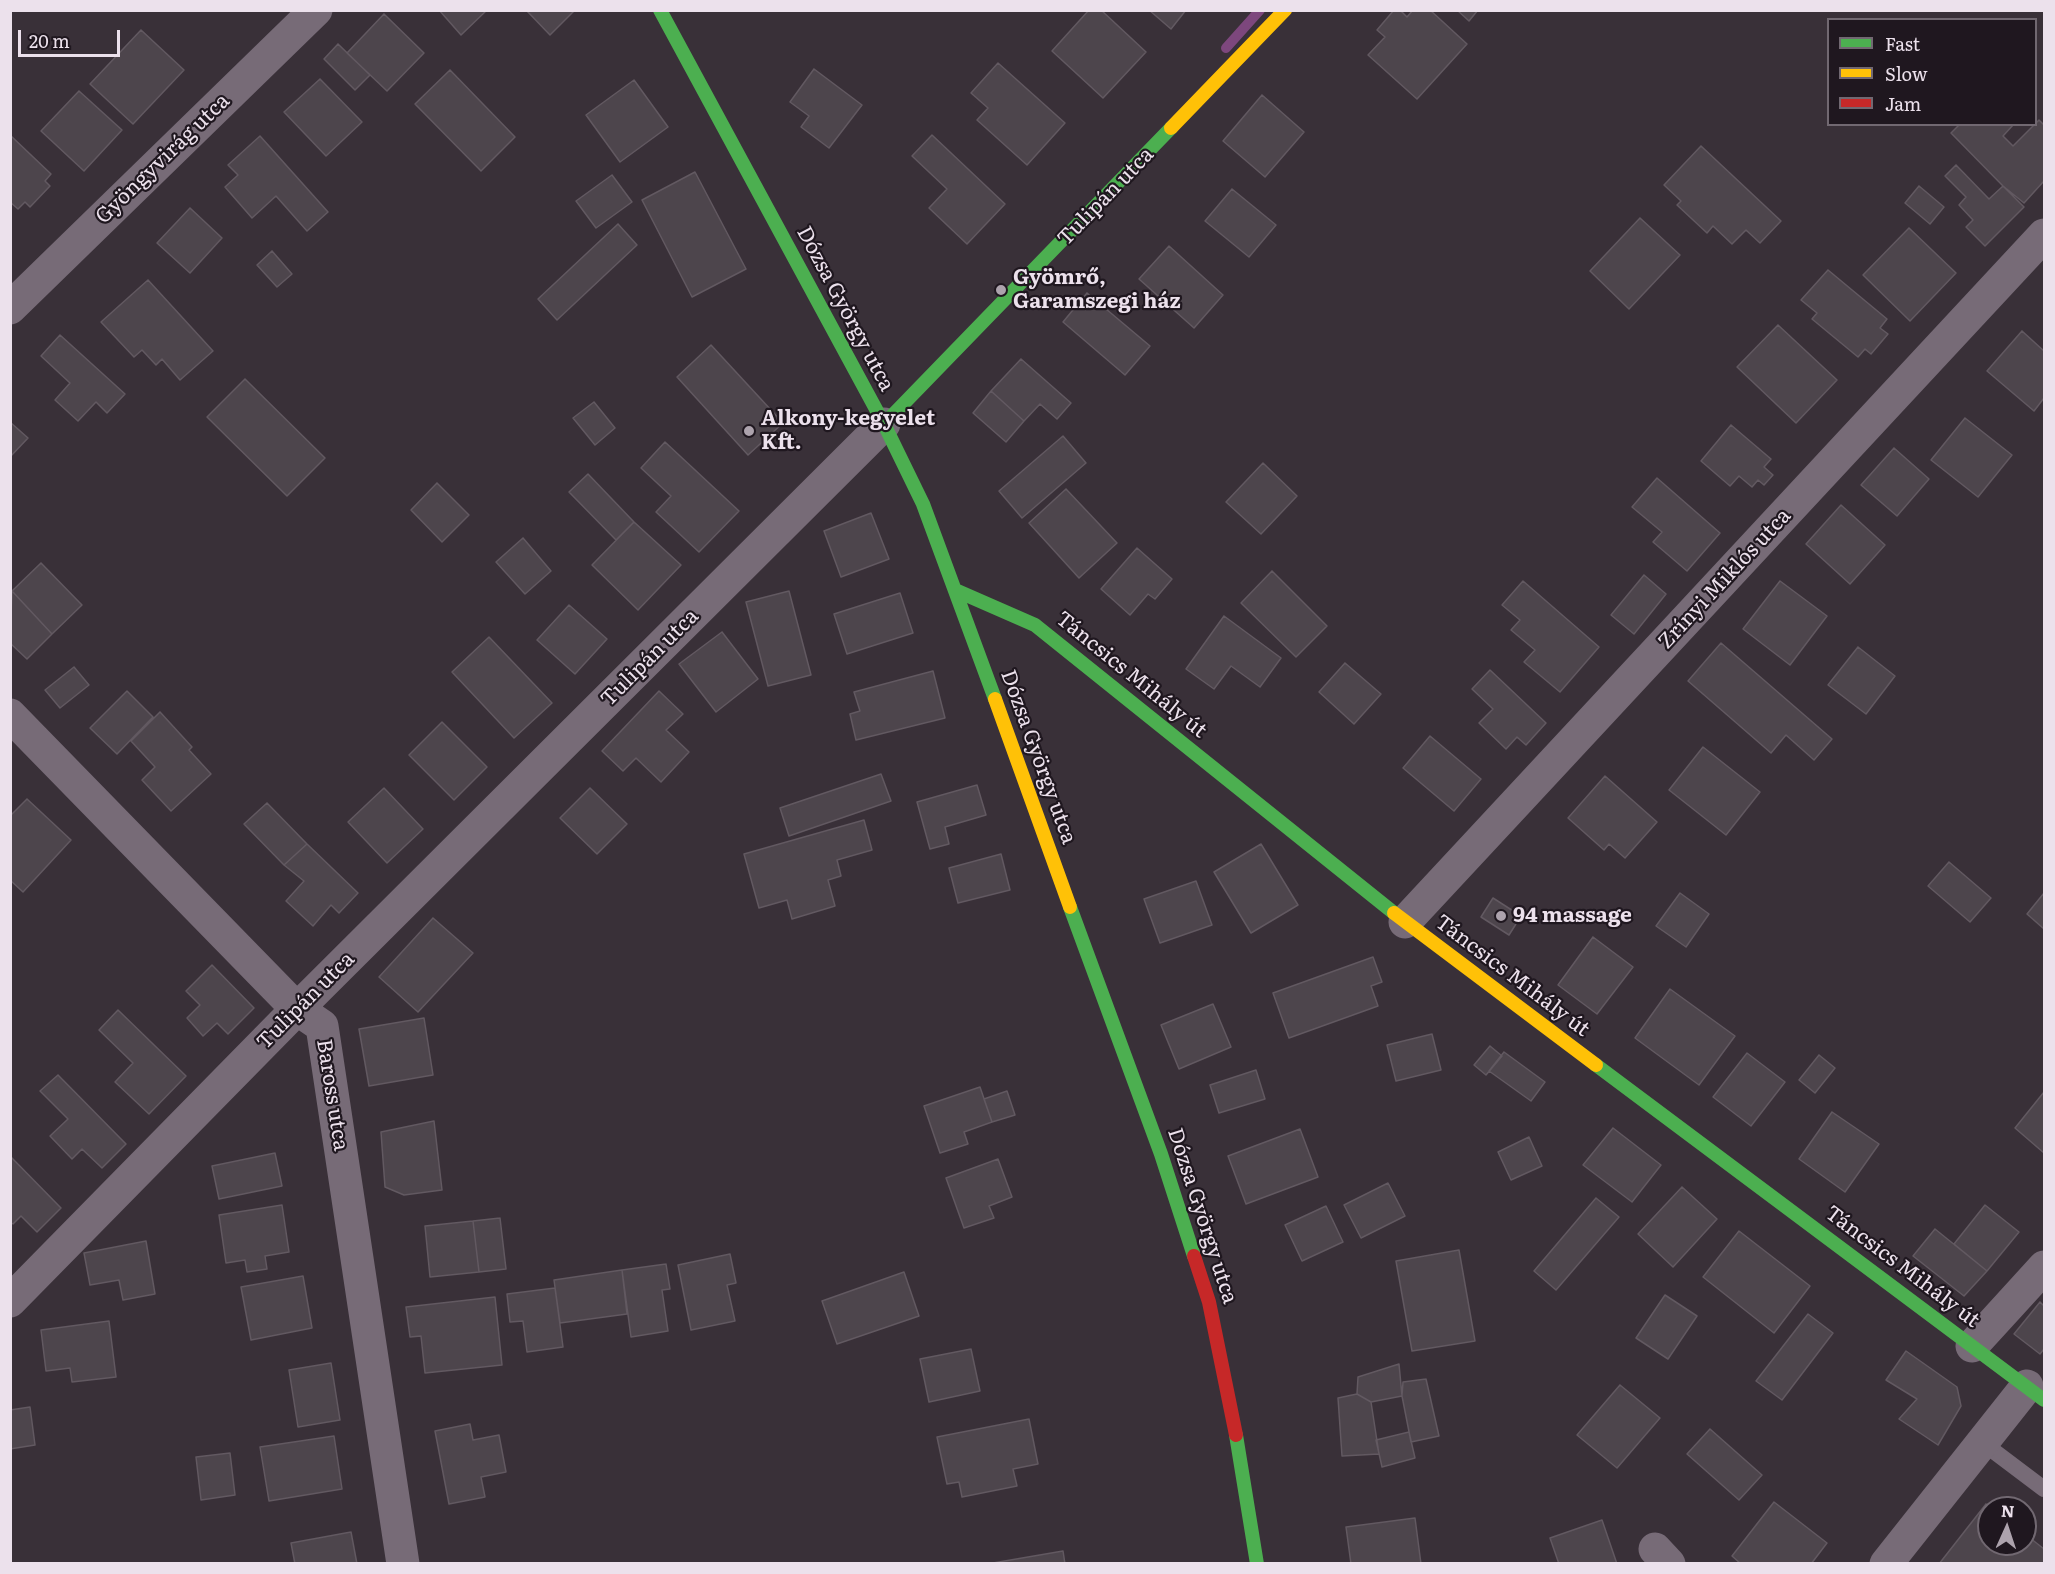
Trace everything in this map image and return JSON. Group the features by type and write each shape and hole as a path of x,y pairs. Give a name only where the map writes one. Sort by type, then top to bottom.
{"street":[{"name":"Gyöngyvirág utca","path":"10,308 316,10"},
{"name":"Dózsa György utca","path":"660,10 884,424 923,504 1161,1154 1209,1302 1239,1448 1257,1563"},
{"name":"Tulipán utca","path":"10,1300 297,1009 884,424 1285,10"},
{"name":"Zrínyi Miklós utca","path":"1405,922 2044,235"},
{"name":"Táncsics Mihály út","path":"955,590 1035,625 1405,922 2036,1393"},
{"name":"Baross utca","path":"10,715 297,1009 321,1026 403,1563"},
{"path":"1972,1346 2044,1267"},
{"path":"1886,1563 1983,1443 2036,1393"}],"lane":[{"path":"1983,1443 2044,1489"}],"building":[{"path":"439,10 487,10 461,35"},
{"path":"526,10 575,10 550,35"},
{"path":"1089,10 1101,10 1146,52 1103,98 1052,51"},
{"path":"1149,10 1186,10 1171,29"},
{"path":"1394,10 1400,10 1407,17 1413,10 1430,10 1467,44 1417,99 1368,55 1385,37 1377,30"},
{"path":"1457,10 1478,10 1469,21"},
{"path":"384,14 424,53 387,91 347,53"},
{"path":"141,30 184,70 133,124 90,84"},
{"path":"338,44 370,75 355,90 324,59"},
{"path":"998,63 1065,123 1027,165 977,120 988,108 971,93"},
{"path":"814,69 862,105 829,148 801,127 809,116 790,102"},
{"path":"450,70 515,137 481,171 415,104"},
{"path":"320,79 362,122 326,156 284,112"},
{"path":"634,80 668,127 620,162 586,115"},
{"path":"79,91 122,130 84,171 41,131"},
{"path":"1262,95 1304,132 1265,177 1223,141"},
{"path":"2039,120 2044,125 2044,181 2024,203 2003,186 1951,133 1958,126 2012,126 2003,136 2013,146 2033,126 2037,126"},
{"path":"10,135 51,174 45,181 50,186 30,207 25,202 18,209 10,202"},
{"path":"932,135 1005,204 967,244 929,208 947,189 912,156"},
{"path":"260,136 328,212 307,231 276,196 252,218 225,187 238,175 228,165"},
{"path":"1701,146 1781,221 1760,243 1746,230 1732,244 1713,226 1707,233 1677,205 1681,201 1664,185"},
{"path":"1956,165 1989,199 2003,186 2024,207 1985,246 1966,227 1973,220 1959,205 1966,197 1945,176"},
{"path":"695,172 746,269 692,297 642,200"},
{"path":"612,175 632,202 596,228 576,201"},
{"path":"1919,186 1944,207 1930,224 1905,203"},
{"path":"1232,189 1276,225 1249,257 1205,221"},
{"path":"190,208 222,238 190,273 157,243"},
{"path":"1640,218 1680,255 1629,309 1590,271"},
{"path":"618,224 637,245 557,320 538,299"},
{"path":"1909,228 1956,273 1910,321 1863,275"},
{"path":"1169,246 1223,295 1194,328 1139,279"},
{"path":"272,251 292,274 277,287 257,265"},
{"path":"1828,270 1887,319 1880,328 1888,334 1871,354 1865,349 1858,357 1812,319 1817,313 1801,300"},
{"path":"148,280 213,351 180,380 162,359 156,365 142,350 134,357 101,322"},
{"path":"1087,293 1150,346 1125,375 1063,322"},
{"path":"1778,325 1837,380 1796,423 1737,367"},
{"path":"2022,331 2044,351 2044,398 2034,411 1987,371"},
{"path":"60,335 125,394 107,413 96,402 78,421 55,400 70,383 41,356"},
{"path":"711,345 783,423 748,455 677,377"},
{"path":"1021,359 1071,403 1057,419 1040,404 1024,421 991,391"},
{"path":"245,379 325,458 287,496 207,417"},
{"path":"991,391 1024,421 1006,442 973,413"},
{"path":"594,402 615,428 595,445 573,418"},
{"path":"1965,418 2012,455 1978,497 1931,460"},
{"path":"10,422 28,438 10,457"},
{"path":"1731,425 1771,459 1764,467 1773,475 1764,485 1758,480 1752,487 1739,476 1730,486 1701,461"},
{"path":"1063,436 1086,463 1022,518 999,491"},
{"path":"665,442 739,511 699,552 656,512 671,496 641,468"},
{"path":"1894,448 1929,479 1897,516 1861,485"},
{"path":"1263,463 1297,496 1261,534 1226,502"},
{"path":"588,474 634,522 616,540 569,492"},
{"path":"1657,478 1720,533 1687,571 1653,542 1662,532 1632,507"},
{"path":"437,483 469,515 442,542 411,510"},
{"path":"1066,489 1117,543 1079,578 1029,523"},
{"path":"1841,505 1885,545 1850,584 1806,544"},
{"path":"871,513 889,559 841,577 824,531"},
{"path":"634,522 681,565 638,610 592,565"},
{"path":"523,538 551,571 525,594 496,562"},
{"path":"1137,548 1172,579 1155,599 1148,594 1130,615 1101,589"},
{"path":"41,563 82,605 52,634 12,591"},
{"path":"1272,571 1327,626 1296,657 1241,603"},
{"path":"1644,575 1666,594 1634,634 1611,615"},
{"path":"1523,581 1599,647 1560,692 1524,662 1535,650 1511,630 1520,620 1502,605"},
{"path":"1780,581 1827,616 1790,665 1743,629"},
{"path":"12,591 52,634 27,659 10,643"},
{"path":"789,591 811,675 768,686 746,602"},
{"path":"900,593 913,633 847,654 834,614"},
{"path":"569,605 607,639 575,674 537,640"},
{"path":"1224,616 1281,658 1260,687 1231,666 1214,689 1186,669"},
{"path":"722,632 758,679 716,712 679,664"},
{"path":"489,637 552,703 514,738 452,672"},
{"path":"1721,643 1832,739 1814,760 1786,735 1771,753 1688,681"},
{"path":"1858,647 1895,676 1866,714 1828,685"},
{"path":"1345,663 1381,694 1354,724 1319,692"},
{"path":"74,667 89,685 60,708 45,690"},
{"path":"1490,670 1546,723 1526,745 1517,737 1506,749 1479,723 1493,709 1472,689"},
{"path":"933,671 945,718 856,740 850,714 860,711 854,692"},
{"path":"127,691 153,717 117,754 90,728"},
{"path":"659,691 683,714 666,730 689,752 661,782 636,758 623,771 602,751"},
{"path":"160,712 192,747 189,750 211,774 171,811 142,780 155,767 131,741"},
{"path":"442,722 487,767 454,800 409,755"},
{"path":"1430,736 1481,779 1454,811 1403,768"},
{"path":"1703,747 1760,792 1726,835 1669,790"},
{"path":"881,774 891,801 789,836 780,808"},
{"path":"1605,776 1657,822 1625,858 1609,844 1604,850 1568,818"},
{"path":"977,785 986,815 945,827 949,844 930,849 917,802"},
{"path":"384,788 423,829 387,863 348,822"},
{"path":"590,788 627,824 597,854 560,818"},
{"path":"27,799 71,840 23,892 10,880 10,816"},
{"path":"267,803 307,844 284,865 244,824"},
{"path":"864,820 872,850 837,860 841,876 828,880 835,906 792,919 787,900 759,908 744,854"},
{"path":"307,844 358,893 339,913 331,905 313,926 286,901 304,881 284,865"},
{"path":"1261,844 1298,905 1251,933 1214,872"},
{"path":"1001,854 1010,890 958,903 949,868"},
{"path":"1949,862 1991,898 1970,922 1928,886"},
{"path":"1196,881 1212,925 1160,943 1144,899"},
{"path":"1680,893 1709,914 1686,947 1656,926"},
{"path":"2044,893 2044,929 2027,914"},
{"name":"94 massage","path":"1493,898 1521,916 1509,935 1481,917"},
{"path":"433,918 473,953 418,1012 379,977"},
{"path":"1593,937 1633,967 1597,1014 1558,985"},
{"path":"1373,957 1382,982 1371,986 1378,1006 1289,1038 1273,993"},
{"path":"212,965 254,1008 228,1034 217,1023 203,1036 187,1018 200,1005 186,991"},
{"path":"1670,989 1735,1036 1699,1085 1635,1038"},
{"path":"1213,1004 1231,1047 1179,1069 1161,1025"},
{"path":"118,1010 186,1076 149,1114 115,1082 133,1063 99,1030"},
{"path":"424,1018 433,1075 369,1086 359,1029"},
{"path":"1432,1034 1441,1070 1396,1081 1387,1045"},
{"path":"1490,1046 1502,1056 1486,1075 1474,1065"},
{"path":"1504,1052 1545,1082 1531,1101 1489,1071"},
{"path":"1747,1053 1785,1082 1751,1126 1713,1097"},
{"path":"1819,1055 1835,1068 1815,1093 1799,1080"},
{"path":"1256,1070 1265,1099 1219,1113 1210,1085"},
{"path":"58,1075 126,1144 102,1168 82,1149 72,1159 50,1136 68,1119 40,1091"},
{"path":"980,1087 992,1122 964,1132 968,1144 940,1153 924,1106"},
{"path":"1007,1091 1015,1115 992,1122 984,1099"},
{"path":"2044,1092 2044,1153 2015,1128"},
{"path":"1832,1112 1879,1144 1845,1192 1799,1159"},
{"path":"434,1121 442,1190 404,1195 385,1187 381,1132"},
{"path":"1613,1128 1661,1165 1632,1202 1583,1165"},
{"path":"1300,1129 1318,1177 1246,1204 1228,1156"},
{"path":"1529,1137 1542,1166 1511,1180 1498,1152"},
{"path":"275,1153 282,1186 219,1199 212,1166"},
{"path":"10,1156 61,1208 37,1232 21,1216 13,1224 10,1222"},
{"path":"998,1159 1012,1197 989,1206 994,1218 964,1228 946,1178"},
{"path":"1388,1183 1405,1216 1361,1238 1344,1205"},
{"path":"1682,1187 1717,1219 1673,1267 1638,1234"},
{"path":"1596,1198 1619,1217 1556,1290 1534,1271"},
{"path":"282,1205 289,1252 265,1256 267,1269 247,1272 245,1260 226,1263 219,1215"},
{"path":"1985,1205 2019,1232 1987,1271 1954,1244"},
{"path":"1326,1206 1343,1242 1302,1261 1285,1225"},
{"path":"500,1218 506,1269 479,1272 473,1221"},
{"path":"473,1221 479,1272 430,1277 425,1226"},
{"path":"1935,1229 1987,1271 1964,1296 1913,1256"},
{"path":"1739,1231 1810,1286 1774,1333 1703,1277"},
{"path":"146,1241 155,1294 123,1300 119,1280 90,1285 84,1253"},
{"path":"1459,1250 1475,1341 1412,1351 1396,1261"},
{"path":"730,1254 736,1283 727,1285 735,1321 691,1330 678,1265"},
{"path":"666,1264 670,1289 662,1290 668,1331 631,1337 622,1270"},
{"path":"622,1270 627,1314 560,1323 554,1280"},
{"path":"904,1272 919,1316 837,1344 822,1301"},
{"path":"303,1276 312,1328 251,1340 241,1287"},
{"path":"555,1288 563,1347 527,1352 523,1321 510,1322 507,1294"},
{"path":"1665,1295 1697,1316 1668,1359 1636,1338"},
{"path":"495,1297 502,1365 425,1373 421,1336 410,1337 406,1307"},
{"path":"2040,1302 2044,1306 2044,1349 2040,1354 2014,1334"},
{"path":"1808,1314 1833,1333 1782,1400 1756,1381"},
{"path":"109,1321 116,1377 72,1382 70,1368 46,1371 41,1330"},
{"path":"971,1349 980,1391 929,1402 920,1359"},
{"path":"1906,1351 1957,1387 1961,1406 1938,1445 1899,1419 1917,1399 1886,1380"},
{"path":"331,1363 340,1420 298,1427 289,1370"},
{"path":"1399,1364 1402,1396 1371,1402 1357,1394 1358,1377"},
{"path":"1426,1379 1439,1436 1411,1442 1402,1396 1403,1382"},
{"path":"1620,1385 1660,1418 1617,1468 1577,1435"},
{"path":"1357,1394 1371,1402 1379,1454 1342,1456 1338,1398"},
{"path":"30,1407 35,1445 10,1449 10,1410"},
{"path":"1029,1419 1038,1464 1013,1469 1017,1486 962,1497 959,1482 947,1484 937,1437"},
{"path":"470,1424 473,1440 499,1435 506,1472 481,1477 485,1497 449,1504 435,1431"},
{"path":"1710,1429 1762,1475 1739,1500 1687,1454"},
{"path":"1409,1432 1415,1458 1382,1467 1376,1440"},
{"path":"334,1436 342,1489 269,1501 260,1447"},
{"path":"230,1453 235,1495 201,1500 196,1457"},
{"path":"1774,1502 1827,1543 1811,1564 1741,1564 1732,1556"},
{"path":"1977,1515 1977,1556 2037,1556 2037,1543 2044,1549 2044,1564 1939,1564"},
{"path":"1415,1518 1421,1564 1351,1564 1346,1527"},
{"path":"1602,1520 1617,1564 1559,1564 1550,1538"},
{"path":"351,1532 357,1564 295,1564 291,1543"},
{"path":"1063,1551 1065,1564 993,1564 993,1563"}],"waterway":[{"path":"1226,48 1260,10"}],"traffic: fast":[{"path":"660,10 884,424 923,504 995,699"},
{"path":"884,424 1171,128"},
{"path":"955,590 1035,625 1394,913"},
{"path":"1070,907 1161,1154 1194,1256"},
{"path":"1596,1065 2044,1400"},
{"path":"1236,1435 1257,1564"}],"traffic: slow":[{"path":"1171,128 1285,10"},
{"path":"995,699 1070,907"},
{"path":"1394,913 1596,1065"}],"traffic: jam":[{"path":"1194,1256 1209,1302 1236,1435"}],"place":[{"name":"Gyömrő, Garamszegi ház","path":"1001,290"},
{"name":"Alkony-kegyelet Kft.","path":"749,431"},
{"name":"94 massage","path":"1501,916"}]}
